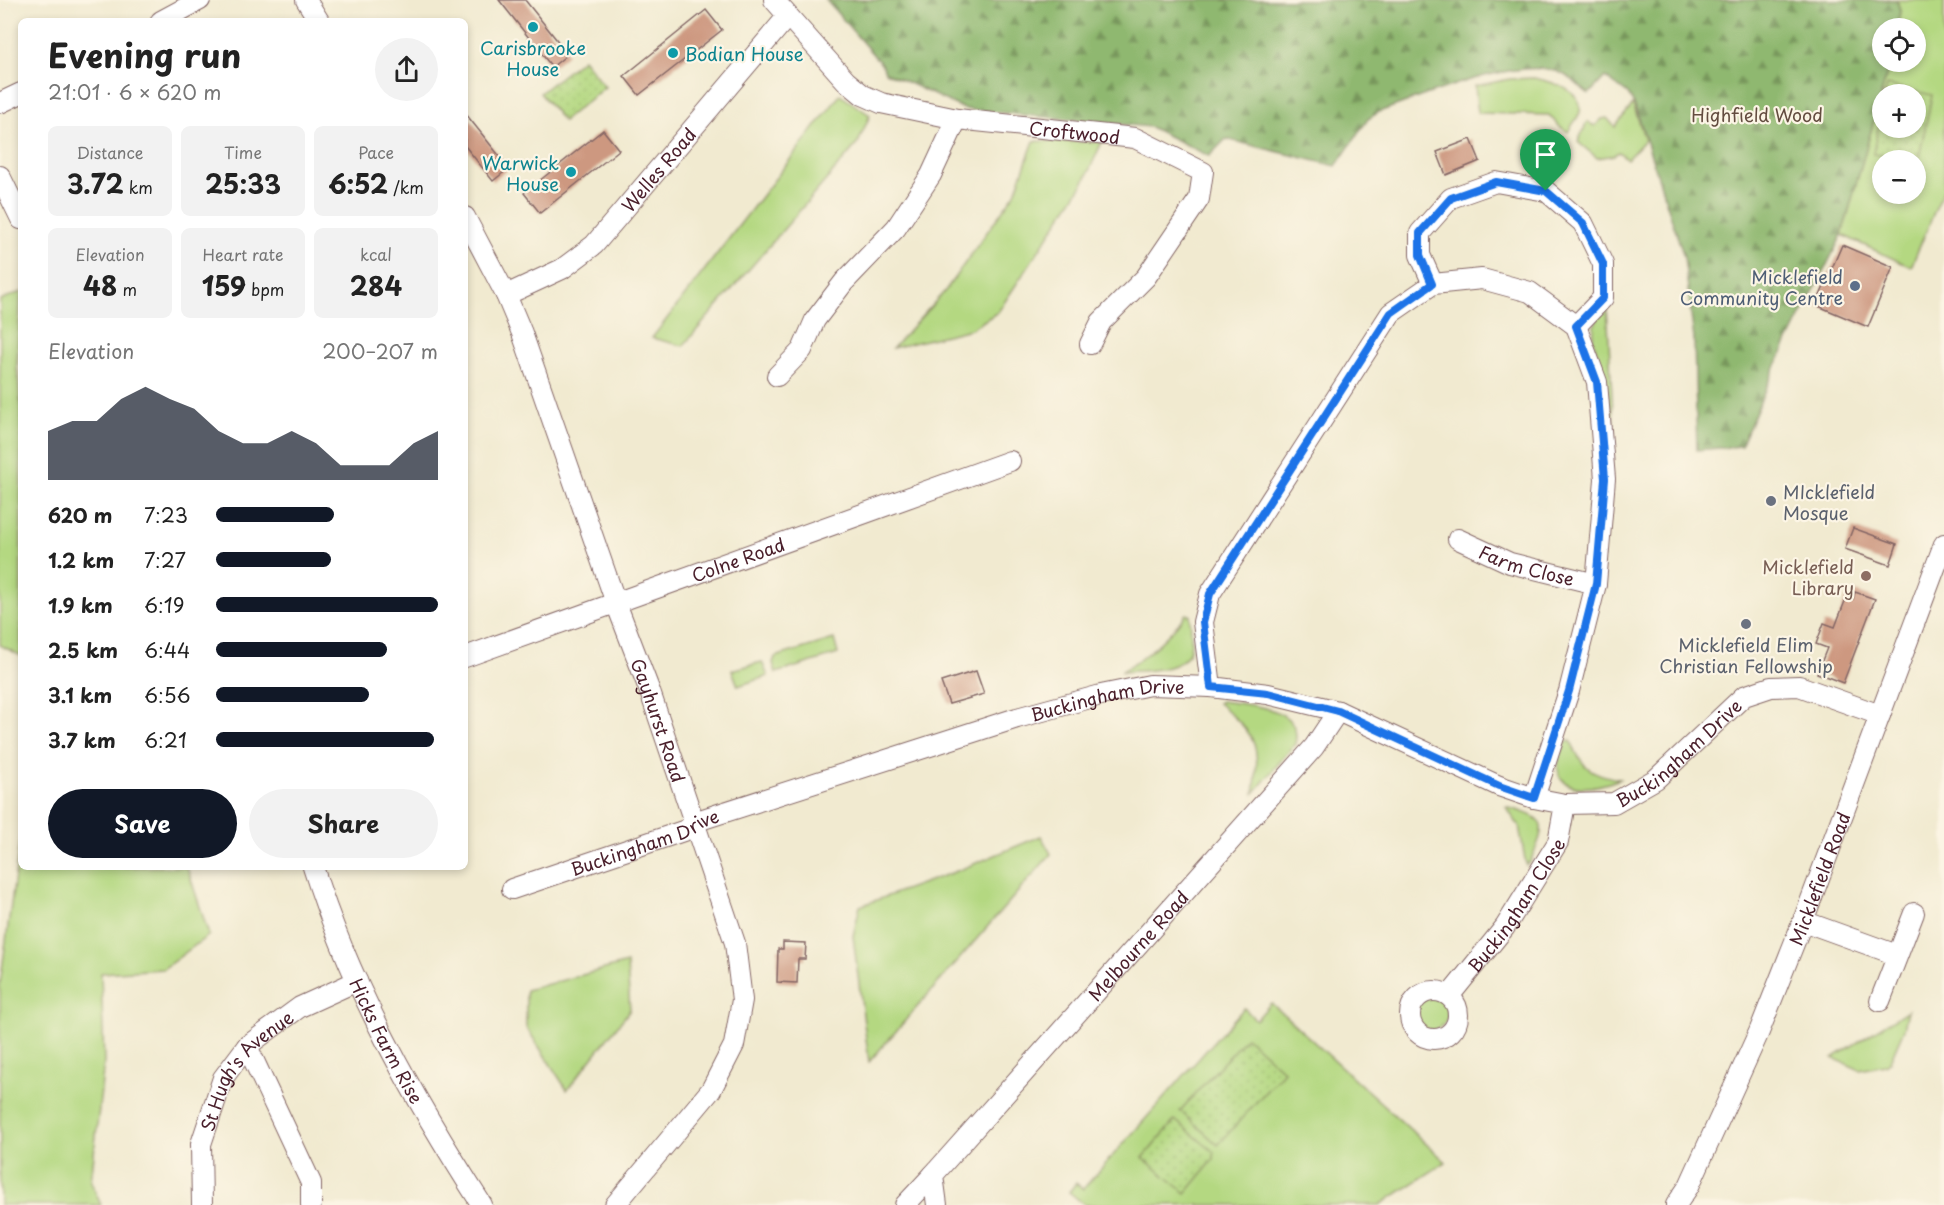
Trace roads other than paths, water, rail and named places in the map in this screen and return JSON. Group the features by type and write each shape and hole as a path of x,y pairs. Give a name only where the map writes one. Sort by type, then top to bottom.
{"street":[{"path":"167,18 200,0"},
{"path":"306,0 317,18"},
{"name":"Croftwood","path":"774,0 846,81 863,95 881,103 957,118 1135,138 1203,172 1199,199 1146,277 1101,322 1090,344"},
{"name":"Welles Road","path":"506,295 562,269 594,245 787,17"},
{"path":"0,103 18,94"},
{"path":"777,376 801,350 815,320 844,282 896,228 931,176 957,118"},
{"path":"0,176 18,213"},
{"path":"1432,284 1420,255 1420,233 1451,198 1496,182 1546,191 1583,223 1603,264 1603,298 1576,326"},
{"name":"Gayhurst Road","path":"468,226 506,295 522,333 616,603 649,689 735,943 742,1000 734,1045 711,1090 615,1205"},
{"path":"1211,687 1203,622 1210,594 1391,313 1432,284 1482,279 1530,292 1576,326 1597,382 1605,479 1596,584 1569,691 1534,798"},
{"name":"Colne Road","path":"468,656 1010,461"},
{"name":"Farm Close","path":"1458,539 1510,563 1596,584"},
{"name":"Micklefield Road","path":"1676,1205 1689,1185 1715,1131 1758,1032 1803,921 1880,715 1936,593 1944,544"},
{"name":"Buckingham Drive","path":"513,889 686,830 699,820 1017,718 1101,695 1150,685 1211,687 1268,693 1338,711 1499,786 1534,798 1565,804 1614,802 1623,798 1656,779 1744,696 1771,687 1799,686 1880,715"},
{"name":"Melbourne Road","path":"905,1205 1314,747 1338,711"},
{"name":"Buckingham Close","path":"1450,995 1505,927 1558,842 1565,804"},
{"name":"Hicks Farm Rise","path":"314,870 357,981 401,1071 436,1134 482,1205"},
{"path":"1880,1001 1914,913"},
{"path":"1803,921 1897,955"},
{"name":"St Hugh's Avenue","path":"202,1205 201,1144 223,1078 247,1046 300,1007 357,981"},
{"path":"247,1046 311,1183 311,1205"},
{"path":"933,1175 937,1205"}],"place":[{"name":"Carisbrooke House","path":"533,27"},
{"name":"Bodian House","path":"673,53"},
{"name":"Warwick House","path":"571,172"},
{"name":"Micklefield Community Centre","path":"1855,286"},
{"name":"MIcklefield Mosque","path":"1771,501"},
{"name":"Micklefield Library","path":"1866,576"},
{"name":"Micklefield Elim Christian Fellowship","path":"1746,624"}],"park label":[{"name":"Highfield Wood","path":"1757,114"}]}
